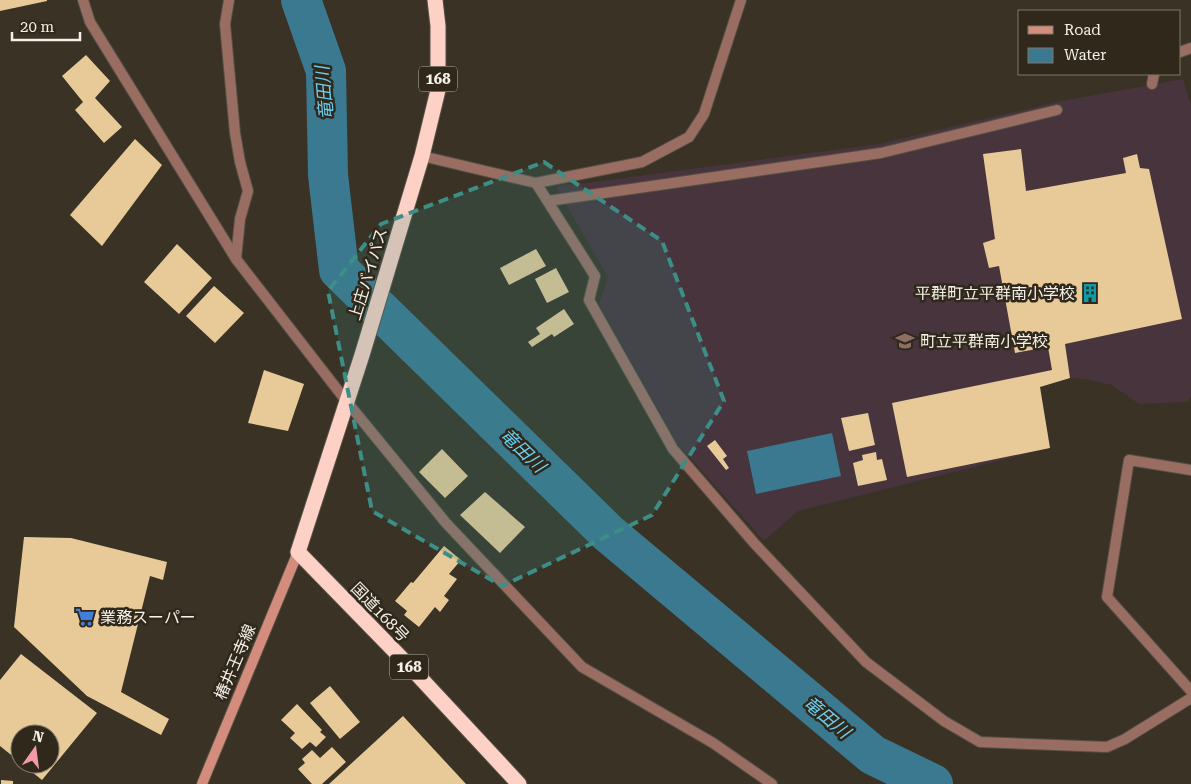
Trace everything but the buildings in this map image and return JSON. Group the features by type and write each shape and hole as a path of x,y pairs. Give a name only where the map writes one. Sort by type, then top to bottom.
{"highway":[{"name":"上庄バイパス","path":"298,552 362,355 422,156 438,90 438,26 434,0"},
{"name":"国道168号","path":"298,552 519,784"}],"main road":[{"name":"椿井王寺線","path":"202,784 298,552"}],"street":[{"path":"83,0 90,22 236,258 347,402 446,524 582,667 713,743 772,784"},
{"path":"229,0 225,24 236,133 240,162 248,191 240,219 236,258"},
{"path":"422,156 536,183 642,162 689,137 704,114 742,0"},
{"path":"548,201 881,153 1057,110"},
{"path":"536,183 595,276 589,300 673,449 755,544 866,662 944,721 980,742 1107,747 1191,698"},
{"path":"1191,470 1129,460 1106,597 1191,690"}],"highlighted area":[{"path":"544,162 662,241 724,401 652,515 502,586 372,511 328,291 381,224"}],"shaded area":[{"name":"町立平群南小学校","path":"1183,79 1191,106 1191,397 1187,402 1139,404 1112,385 1085,379 1070,378 1040,387 1050,448 798,511 764,541 677,443 599,304 608,277 556,187 878,144 1056,102"}],"water":[{"path":"832,433 841,476 756,494 747,451"}],"waterway":[{"name":"竜田川","path":"301,0 326,71 328,175 339,270 608,533 873,755 933,784"}],"place":[{"name":"平群町立平群南小学校","path":"1090,293"},
{"name":"町立平群南小学校","path":"905,341"},
{"name":"業務スーパー","path":"85,617"}]}
